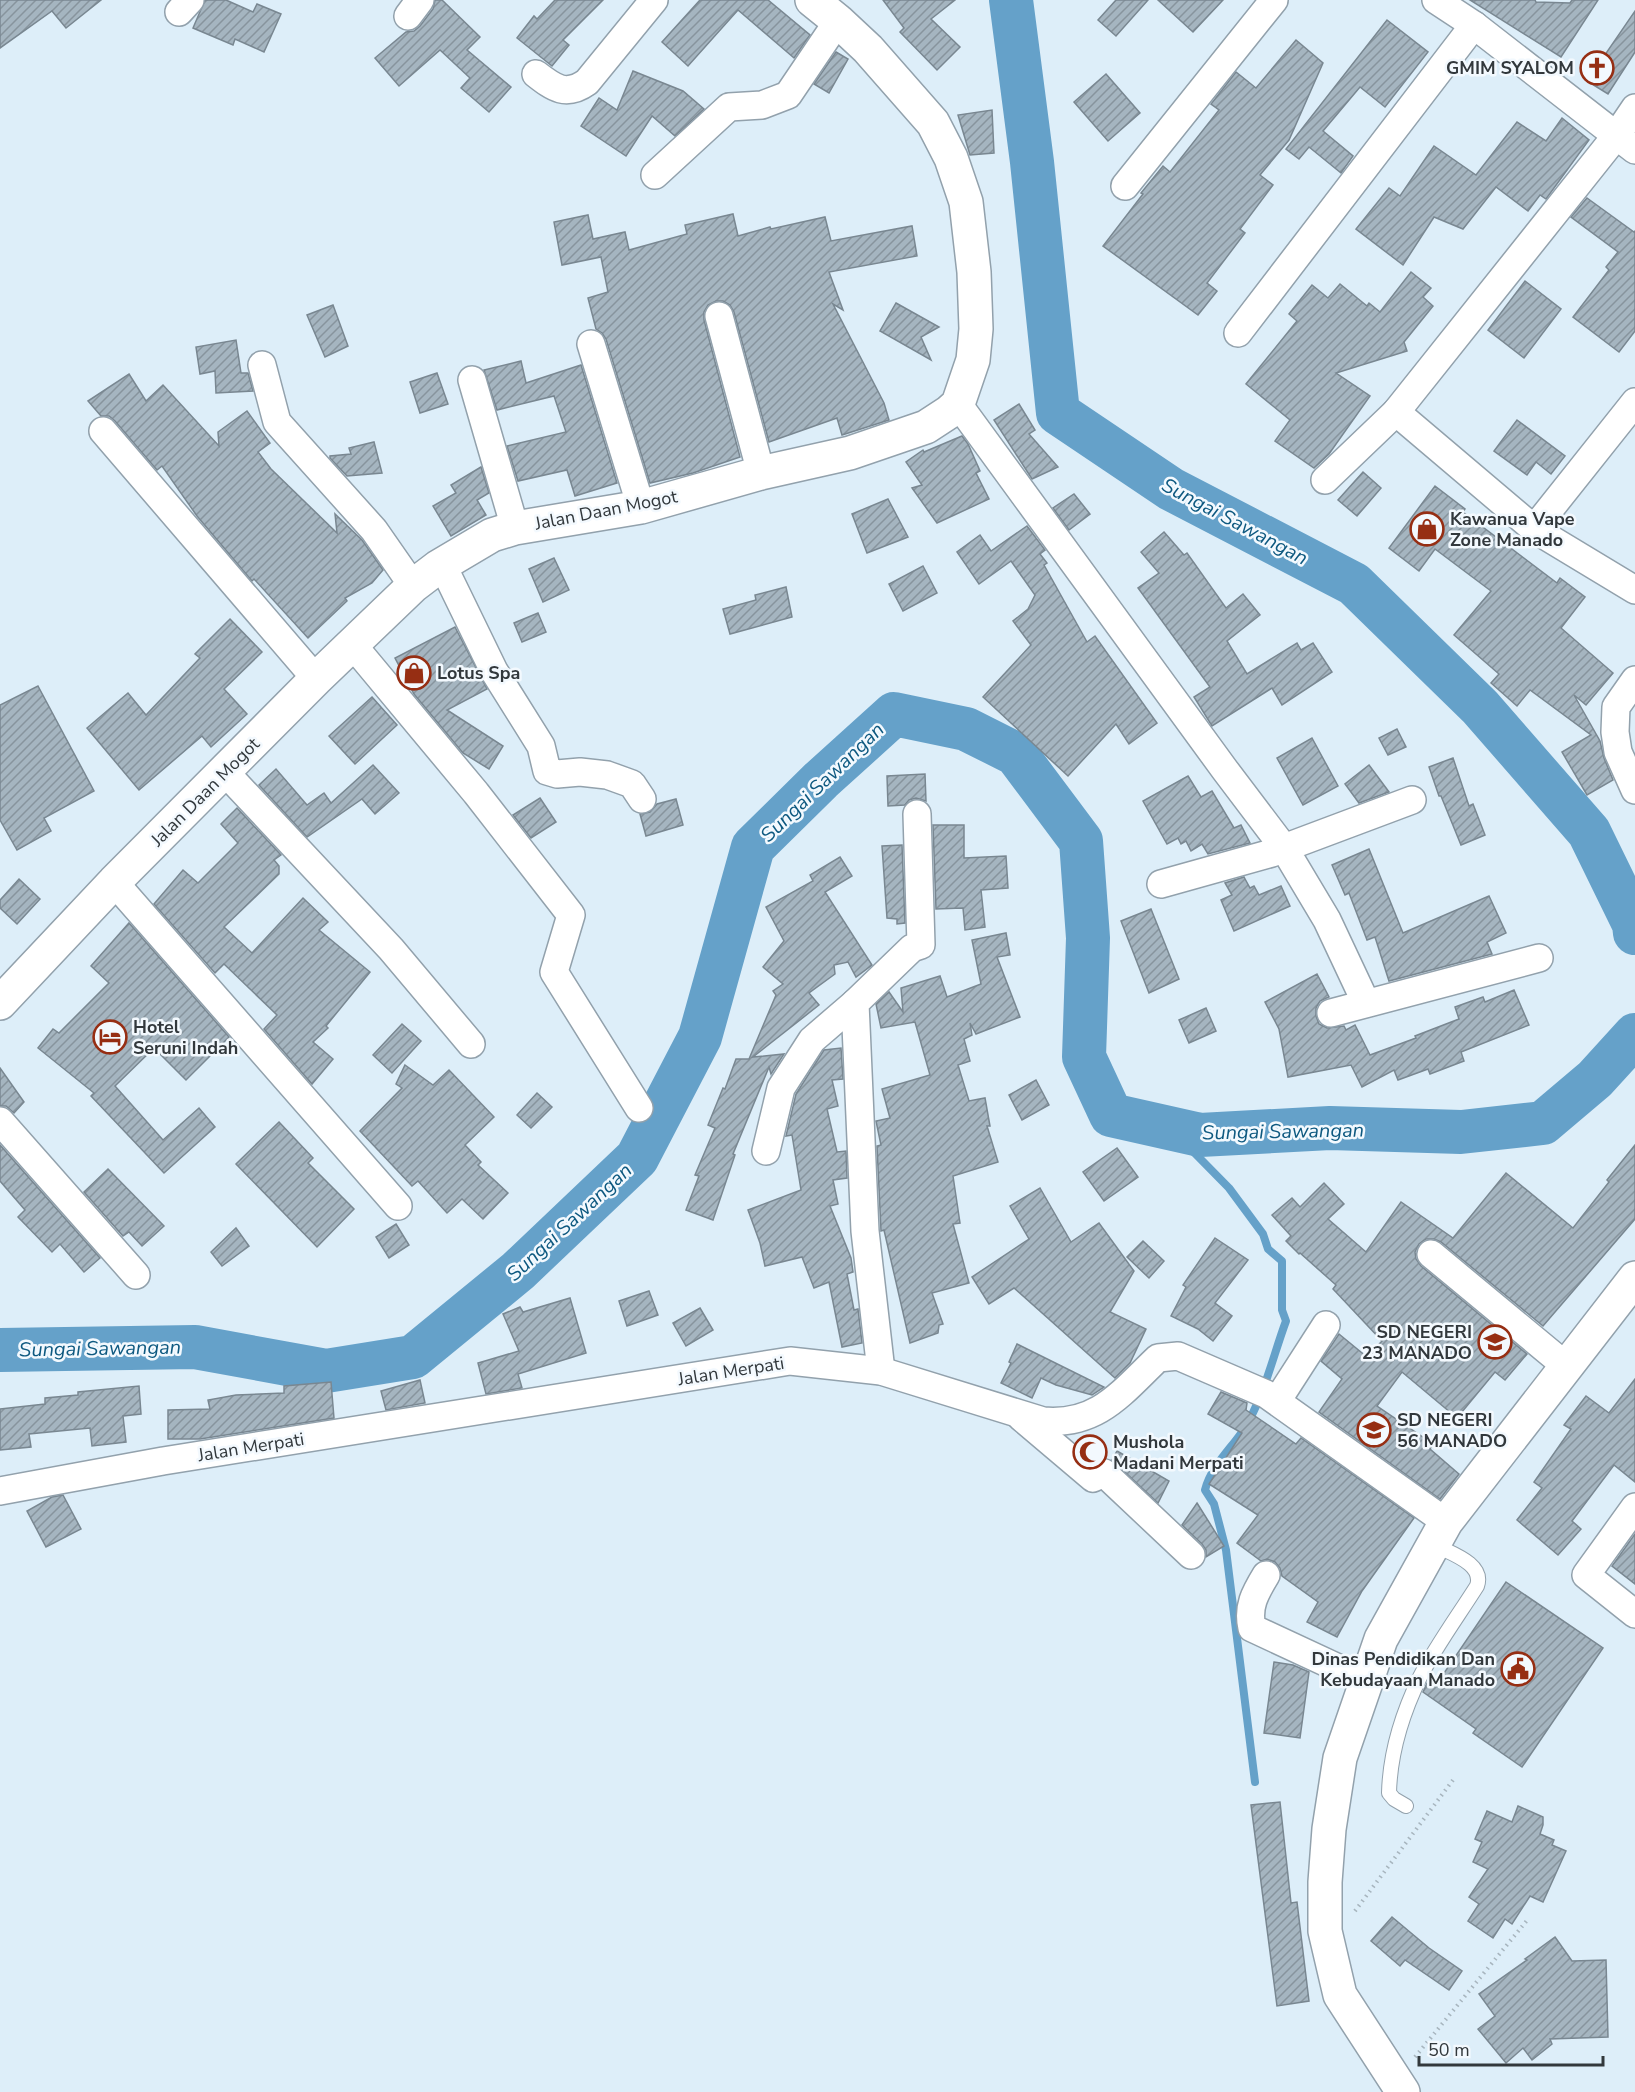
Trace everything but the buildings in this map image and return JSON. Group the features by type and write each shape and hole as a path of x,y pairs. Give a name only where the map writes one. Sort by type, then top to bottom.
{"main road":[{"path":"812,0 868,49 933,123 951,158 966,202 974,272 976,329 973,360 958,404"},
{"name":"Jalan Daan Mogot","path":"0,1003 114,882 316,679 413,586 442,564 492,535 515,528 641,507 761,473 850,453 926,427 958,404"},
{"path":"1399,2086 1340,1995 1325,1931 1325,1882 1329,1829 1340,1758 1381,1639 1439,1533 1635,1278"}],"street":[{"path":"536,74 549,85 560,89 577,89 587,82 654,0"},
{"path":"1125,186 1274,0"},
{"path":"1436,0 1474,25 1625,143"},
{"path":"655,176 729,107 762,105 788,95 838,21"},
{"path":"1238,333 1474,25"},
{"path":"1325,480 1396,412 1625,143 1635,108"},
{"path":"720,316 761,473"},
{"path":"591,344 641,507"},
{"path":"262,365 277,422 374,530 413,586"},
{"path":"472,380 515,528"},
{"path":"1534,529 1635,402"},
{"path":"958,404 1224,770 1284,848 1327,920 1366,1003"},
{"path":"1396,412 1534,529 1635,590"},
{"path":"103,431 316,679"},
{"path":"442,564 499,680 541,747 547,771 557,774 580,772 607,776 632,784 642,799"},
{"path":"352,644 476,793 572,915 554,972 639,1108"},
{"path":"1635,680 1616,707 1615,732 1618,752 1635,790"},
{"path":"225,771 391,949 471,1044"},
{"path":"1161,884 1272,854 1412,800"},
{"path":"765,1151 781,1088 812,1040 855,1003 912,948 921,945 917,814"},
{"path":"114,882 398,1206"},
{"path":"1331,1013 1539,957"},
{"path":"855,1003 865,1231 881,1371"},
{"path":"0,1121 136,1275"},
{"path":"1431,1254 1566,1366"},
{"path":"1271,1398 1326,1325"},
{"name":"Jalan Merpati","path":"0,1491 175,1459 790,1361 881,1371 1015,1413 1059,1423 1083,1419 1112,1402 1158,1358 1178,1356 1271,1398 1439,1533"},
{"path":"1015,1413 1093,1478 1104,1473 1191,1555"},
{"path":"1635,1507 1586,1575 1635,1614"},
{"path":"1266,1575 1254,1595 1249,1614 1252,1628 1366,1680"}],"lane":[{"path":"1406,1806 1394,1800 1389,1792 1389,1775 1407,1711 1420,1676 1477,1586 1479,1578 1477,1570 1465,1561 1439,1533"}],"path":[{"path":"1325,1931 1347,1922 1453,1780"},
{"path":"1399,2086 1529,1918"}],"waterway":[{"name":"Sungai Sawangan","path":"1011,0 1032,162 1058,413 1171,489 1354,584 1480,707 1589,832 1634,924 1635,933"},
{"name":"Sungai Sawangan","path":"0,1350 195,1347 326,1371 413,1357 518,1271 637,1158 700,1037 753,847 821,780 894,714 966,729 1016,754 1081,841 1088,938 1084,1057 1111,1115 1200,1135 1330,1128 1461,1132 1543,1123 1595,1079 1635,1035"},
{"path":"1170,1128 1229,1188 1263,1234 1268,1249 1282,1261 1282,1310 1286,1321 1268,1376 1251,1417 1217,1465 1205,1490 1214,1504 1226,1550 1255,1782"}],"place":[{"name":"GMIM SYALOM","path":"1597,68"},
{"name":"Kawanua Vape Zone Manado","path":"1427,529"},
{"name":"Lotus Spa","path":"414,673"},
{"name":"Hotel Seruni Indah","path":"110,1037"},
{"name":"SD NEGERI 23 MANADO","path":"1495,1342"},
{"name":"SD NEGERI 56 MANADO","path":"1374,1430"},
{"name":"Mushola Madani Merpati","path":"1090,1452"},
{"name":"Dinas Pendidikan Dan Kebudayaan Manado","path":"1518,1669"}]}
